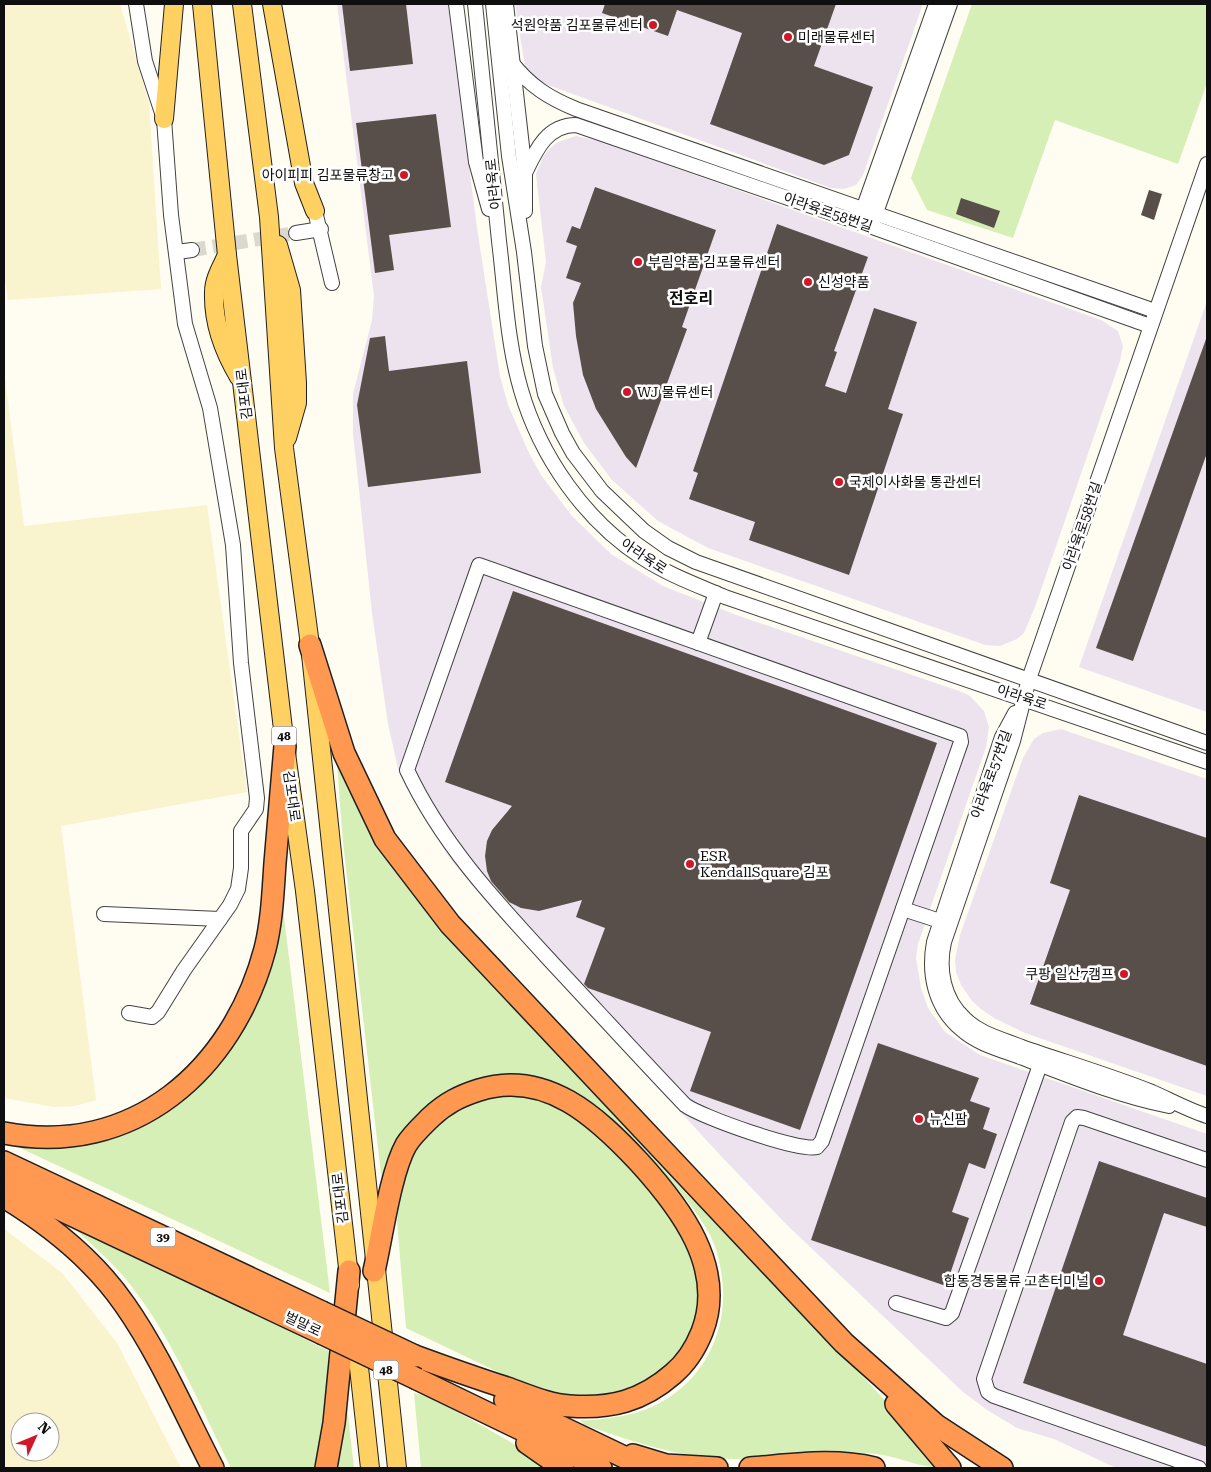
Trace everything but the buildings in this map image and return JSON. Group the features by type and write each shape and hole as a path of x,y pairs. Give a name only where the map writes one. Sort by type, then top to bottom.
{"highway":[{"path":"310,645 344,752 385,839 450,924 844,1343 950,1468"},
{"path":"4,1133 30,1138 60,1138 89,1134 117,1126 146,1113 173,1094 198,1072 217,1049 252,991 266,948 272,907 285,746"},
{"path":"374,1272 396,1173 406,1144 445,1104 496,1084 524,1085 548,1092 579,1106 609,1130 663,1188 684,1218 697,1242 706,1269 709,1294 706,1321 697,1343 680,1368 656,1389 625,1402 600,1407 567,1406 532,1397 415,1356"},
{"name":"벌말로","path":"4,1151 118,1206 230,1268"},
{"name":"벌말로","path":"4,1162 647,1468"},
{"name":"벌말로","path":"4,1183 418,1378 601,1468"},
{"path":"4,1198 60,1236 87,1261 125,1304 159,1362 213,1468"},
{"path":"326,1468 334,1423 349,1271"},
{"path":"844,1343 936,1425 1002,1468"},
{"path":"482,1410 563,1468"},
{"path":"599,1445 666,1465 718,1468"},
{"path":"750,1468 820,1463 860,1465 874,1468"}],"main road":[{"path":"164,119 174,4"},
{"name":"김포대로","path":"202,4 227,254 285,746 305,891 370,1468"},
{"name":"김포대로","path":"242,4 268,217 284,448 310,645 374,1272 397,1468"},
{"path":"272,4 304,183 315,211"}],"street":[{"path":"129,1013 152,1017 158,1012 238,889 241,868 241,831 256,809 257,798 241,664 233,545 210,408 185,324 171,215 164,119 145,61 136,4"},
{"path":"456,4 476,162 500,251"},
{"name":"아라육로","path":"475,4 500,251 513,352 521,389 539,435 563,477 590,513 608,531 641,557 677,578 1207,762"},
{"name":"아라육로","path":"493,4 509,156 540,373 562,433 588,474 616,507 635,524 668,548 696,562 1207,743"},
{"path":"506,4 525,173 524,252"},
{"path":"867,218 936,4"},
{"path":"867,218 950,4"},
{"path":"512,63 532,86 555,101 867,218 1155,311"},
{"name":"아라육로58번길","path":"525,173 545,137 558,128 576,125 867,218 1150,326"},
{"name":"아라육로58번길","path":"1023,697 1207,164"},
{"path":"315,211 321,229 332,283"},
{"path":"296,233 321,229"},
{"path":"177,252 192,250"},
{"path":"479,565 960,736 961,742 903,909 822,1142 817,1147 809,1148 700,1115 685,1105 498,904 462,861 430,816 407,770 479,565"},
{"path":"698,643 716,593"},
{"name":"아라육로57번길","path":"1023,697 1002,737 940,921 931,956 931,970 938,997 946,1012 961,1030 971,1037 1040,1065 1149,1102 1187,1109"},
{"name":"아라육로57번길","path":"1023,697 1013,741 944,942 941,962 945,987 957,1011 974,1027 988,1034 1152,1092 1187,1109 1207,1116"},
{"path":"903,909 940,921"},
{"path":"104,914 220,919"},
{"path":"896,1303 942,1318 949,1317 952,1314 1040,1065"},
{"path":"1199,1468 994,1396 988,1392 984,1378 1072,1122 1077,1118 1084,1118 1207,1160"}],"shaded area":[{"path":"4,4 120,4 149,103 161,289 8,300 4,274"},
{"path":"337,4 448,4 477,228 500,376 508,405 529,453 541,475 572,516 611,554 663,586 739,616 959,691 970,696 984,711 989,727 986,747 918,944 916,958 921,988 928,1008 945,1032 980,1055 1207,1134 1207,1468 1116,1468 1054,1439 1017,1428 987,1410 962,1391 787,1225 720,1155 470,883 451,860 419,810 399,773 388,724 372,613 353,433 353,394 372,320 374,296"},
{"path":"515,4 923,4 863,175 856,185 844,189 831,188 537,81 525,67"},
{"path":"576,136 600,141 1101,320 1118,331 1123,346 1120,361 1035,607 1024,633 1017,639 1000,646 985,645 708,548 658,521 612,480 584,443 564,406 553,368 541,287 546,262 536,174 543,157 549,149 558,142"},
{"path":"1207,301 1207,712 1079,667"},
{"path":"4,371 24,526 207,505 247,792 61,826 96,1100 75,1106 54,1107 4,1098"},
{"path":"1061,729 1207,779 1207,1096 1025,1033 994,1018 981,1009 972,1001 961,985 956,972 955,960 960,935 1023,758 1034,739 1043,733"},
{"path":"4,1229 62,1273 117,1343 181,1468 4,1468"}],"green space":[{"path":"972,4 1207,4 1207,83 1178,164 1055,120 1013,238 927,210 911,178"},
{"path":"336,751 365,822 396,873 439,927 684,1191 844,1356 947,1468 923,1466 883,1455 850,1452 822,1452 736,1459 697,1456 640,1443 585,1425 580,1420 610,1418 638,1412 663,1401 685,1385 702,1366 714,1343 721,1317 723,1290 715,1247 694,1210 635,1141 588,1100 567,1087 545,1082 437,1101 383,1192 343,842"},
{"path":"280,884 330,1293 18,1147 73,1146 103,1140 161,1116 183,1100 211,1071"},
{"path":"497,1093 534,1094 590,1122 690,1235 705,1299 694,1342 656,1381 599,1400 542,1393 406,1328 397,1221 403,1178 409,1157 447,1111"},
{"path":"67,1222 329,1351 332,1380 322,1468 231,1468 183,1370 156,1322 112,1263"},
{"path":"414,1393 433,1398 556,1468 421,1468"},
{"path":"347,1407 354,1468 338,1468"}],"tunnel":[{"path":"192,250 296,233"}],"place":[{"name":"석원약품 김포물류센터","path":"653,25"},
{"name":"미래물류센터","path":"788,37"},
{"name":"아이피피 김포물류창고","path":"404,175"},
{"name":"부림약품 김포물류센터","path":"638,262"},
{"name":"신성약품","path":"808,282"},
{"name":"WJ 물류센터","path":"627,392"},
{"name":"국제이사화물 통관센터","path":"839,482"},
{"name":"ESR KendallSquare 김포","path":"690,864"},
{"name":"쿠팡 일산7캠프","path":"1124,974"},
{"name":"뉴신팜","path":"919,1119"},
{"name":"합동경동물류 고촌터미널","path":"1099,1281"}],"district":[{"name":"전호리","path":"691,298"}]}
